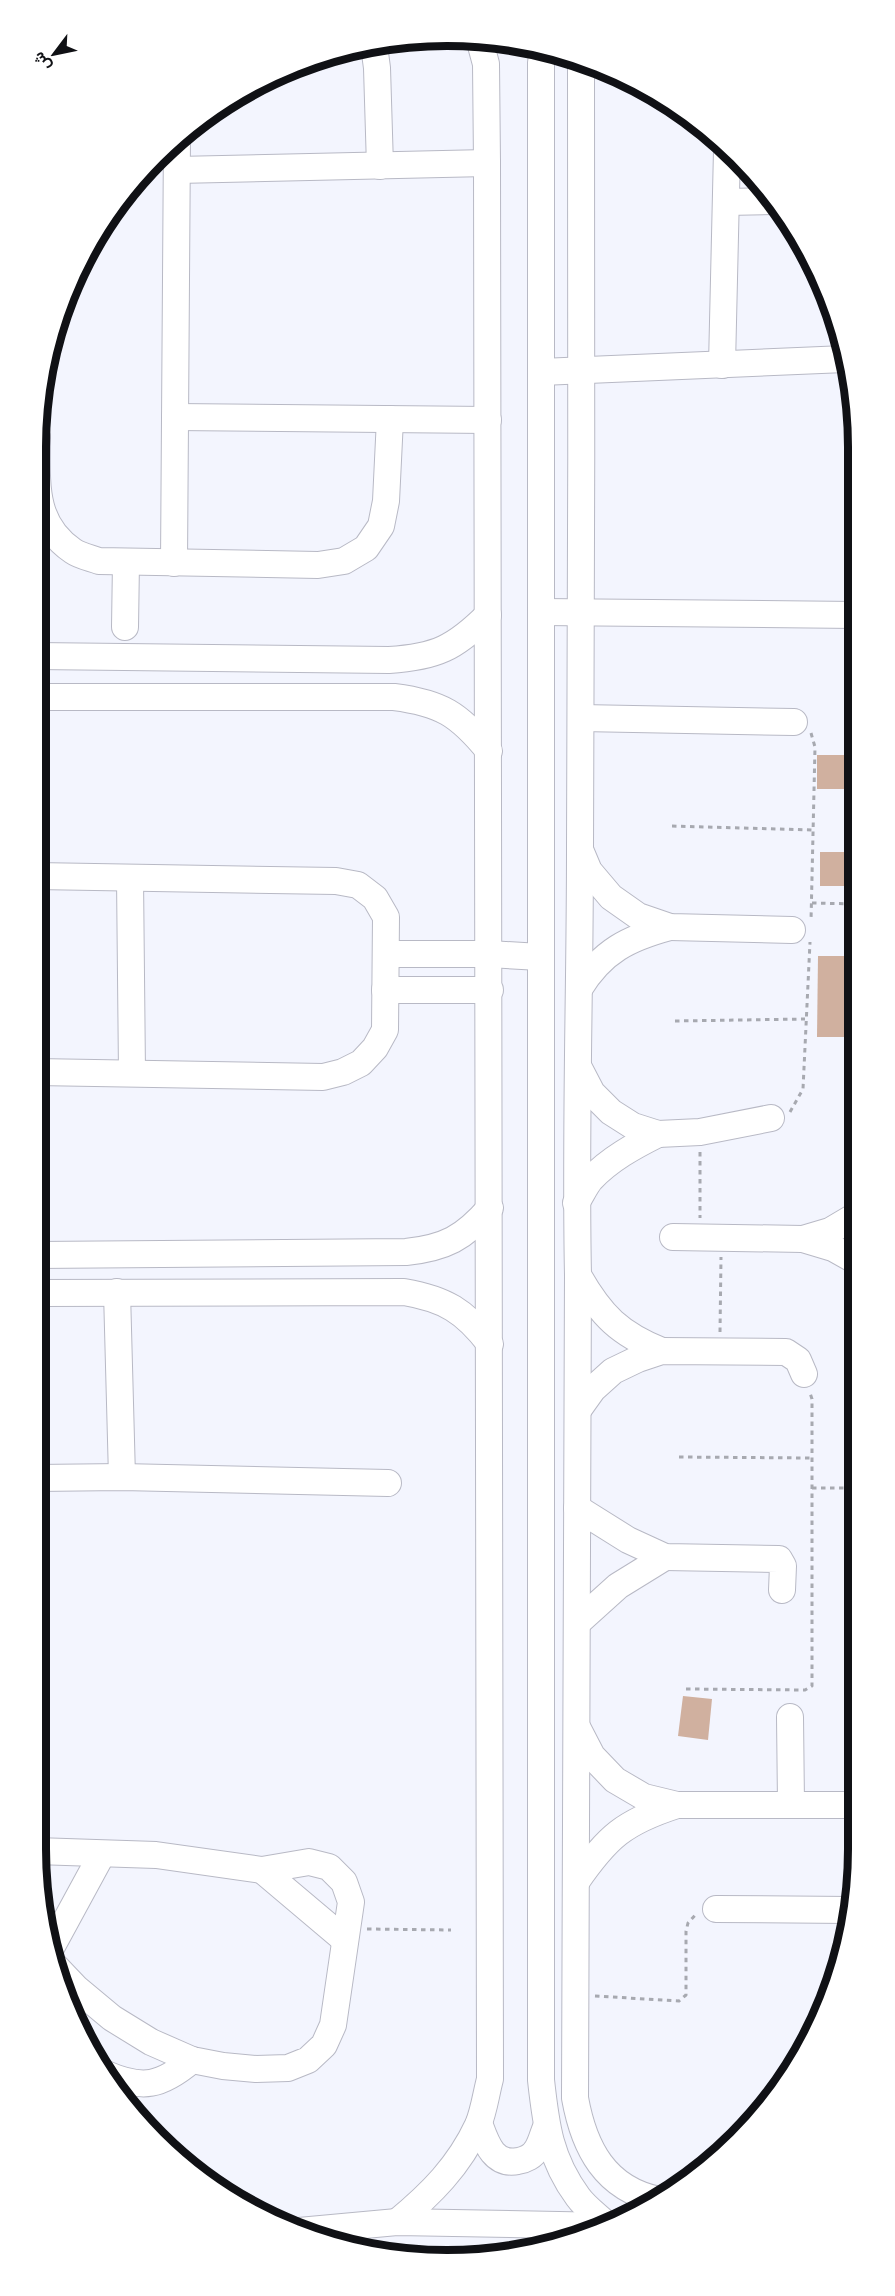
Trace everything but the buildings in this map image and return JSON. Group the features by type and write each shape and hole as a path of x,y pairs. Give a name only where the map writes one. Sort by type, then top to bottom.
{"street":[{"path":"397,2222 430,2195 458,2161 479,2123 490,2079 487,163 486,64 482,48"},
{"path":"375,53 380,166"},
{"path":"542,58 541,2080 546,2127 558,2165 579,2199 601,2219"},
{"path":"581,70 581,718 576,1203 578,1410 575,2098 581,2128 594,2156 614,2179 646,2197"},
{"path":"174,563 177,152"},
{"path":"722,365 727,160"},
{"path":"177,170 487,163"},
{"path":"726,202 764,201"},
{"path":"541,372 839,359"},
{"path":"175,417 488,420"},
{"path":"46,520 55,535 74,552 99,561 318,565 344,561 366,548 381,526 386,501 390,419"},
{"path":"125,627 126,562"},
{"path":"541,612 848,615"},
{"path":"46,656 389,660 417,658 444,650 468,635 488,615"},
{"path":"46,697 394,697 422,701 449,711 471,729 489,751"},
{"path":"581,718 794,722"},
{"path":"580,849 589,872 611,897 638,916 670,927"},
{"path":"46,876 336,881 358,885 375,898 386,917 385,1030 375,1048 361,1063 343,1072 323,1077 46,1072"},
{"path":"130,878 132,1073"},
{"path":"579,989 591,970 613,950 640,935 670,927 792,930"},
{"path":"386,954 489,954 540,957"},
{"path":"385,990 490,990"},
{"path":"579,1068 592,1093 611,1112 633,1126 658,1134 700,1132 771,1118"},
{"path":"576,1203 590,1180 610,1163 629,1149 658,1134"},
{"path":"46,1255 430,1250 453,1241 474,1227 490,1208"},
{"path":"802,1239 830,1231 848,1220"},
{"path":"673,1237 802,1239 833,1248 848,1256"},
{"path":"578,1275 592,1301 613,1323 637,1341 662,1351"},
{"path":"117,1292 122,1477"},
{"path":"46,1293 405,1292 430,1296 454,1307 474,1324 490,1344"},
{"path":"578,1410 593,1389 614,1371 638,1359 662,1351 786,1352 798,1360 804,1374"},
{"path":"46,1478 122,1477 388,1484"},
{"path":"577,1508 628,1540 665,1557 777,1558 782,1564 782,1590"},
{"path":"577,1623 618,1586 665,1557"},
{"path":"790,1717 791,1804"},
{"path":"576,1726 592,1756 615,1780 644,1797 677,1804 848,1805"},
{"path":"576,1882 594,1855 618,1832 646,1815 677,1804"},
{"path":"46,1851 156,1855 262,1870 309,1862 329,1867 344,1882 351,1902 333,2025 324,2045 308,2060 288,2068 256,2069 192,2060 77,2001"},
{"path":"57,1938 102,1854"},
{"path":"262,1870 346,1934"},
{"path":"716,1909 844,1910"},
{"path":"120,2081 126,2083 150,2084 173,2076 192,2060"},
{"path":"479,2123 487,2146 496,2158 511,2163 526,2160 537,2150 546,2127"},
{"path":"322,2229 397,2222 583,2226"}],"path":[{"path":"672,826 813,830"},
{"path":"812,903 848,904"},
{"path":"675,1021 805,1019"},
{"path":"700,1132 720,1351"},
{"path":"680,1457 812,1458"},
{"path":"812,1488 848,1488"},
{"path":"575,1995 681,2001 686,1995 688,1923 700,1911 716,1909"},
{"path":"346,1934 451,1930"}]}
